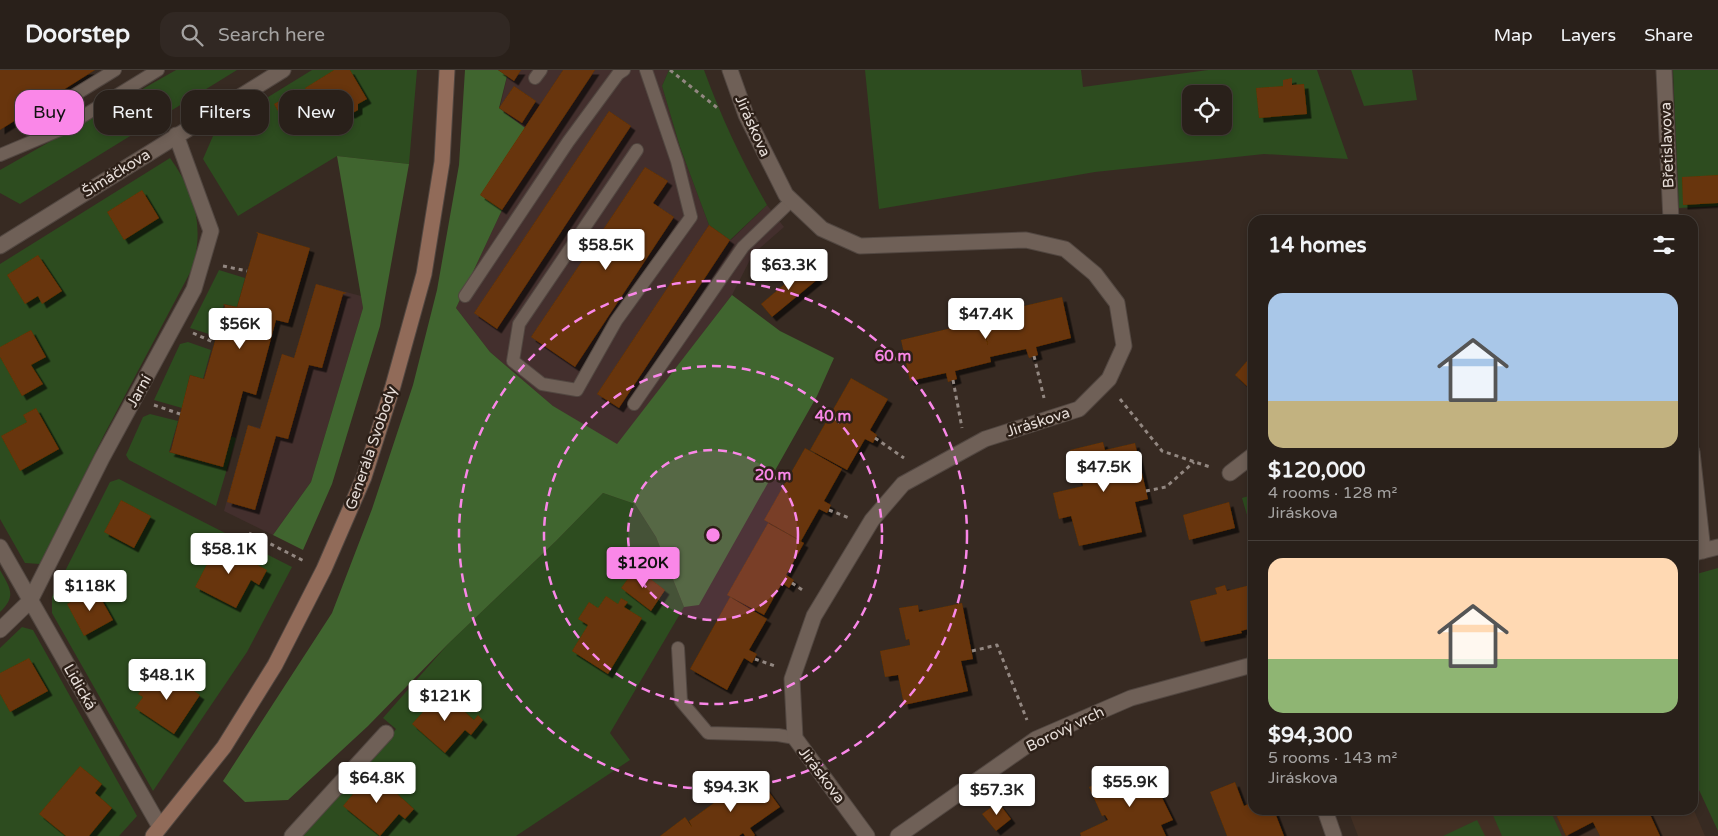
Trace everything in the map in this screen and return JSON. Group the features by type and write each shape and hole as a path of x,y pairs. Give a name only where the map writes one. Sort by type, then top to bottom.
{"main road":[{"name":"Generála Svobody","path":"157,831 224,747 275,665 324,569 364,477 393,386 424,274 442,162 447,70"}],"street":[{"name":"Šimáčkova","path":"1,243 283,70"},
{"name":"Jiráskova","path":"730,70 746,115 786,195 822,229 860,246 1026,240 1065,250 1095,274 1117,303 1124,346 1109,379 1079,409 985,439 903,484 872,520 814,616 792,679 795,738 867,836"},
{"name":"Břetislavova","path":"1664,70 1671,215"},
{"name":"Jarní","path":"0,630 30,601 102,458 194,289 211,231 176,135"},
{"path":"1230,473 1248,459"},
{"name":"Lidická","path":"0,547 157,831"},
{"path":"1698,552 1718,547"},
{"name":"Borový vrch","path":"898,836 1036,739 1131,698 1248,666"},
{"path":"292,836 386,733"},
{"path":"1327,815 1334,836"}],"lane":[{"path":"83,90 115,70"},
{"path":"0,155 62,129 158,70"},
{"path":"466,296 568,142 618,74 624,70"},
{"path":"636,150 519,324 513,361 542,384 577,390 616,321 691,217 677,161 646,70"},
{"path":"634,404 743,247 791,200"},
{"path":"678,648 681,701 708,733 778,735 795,738"}],"path":[{"path":"670,70 728,116"},
{"path":"1034,356 1044,399"},
{"path":"952,380 962,428"},
{"path":"1120,400 1162,451 1230,473"},
{"path":"875,438 908,462"},
{"path":"1146,491 1166,487 1194,462"},
{"path":"828,510 852,519"},
{"path":"249,532 305,561"},
{"path":"792,583 806,592"},
{"path":"972,650 997,645 1028,722"},
{"path":"755,658 776,667"}],"shaded area":[{"path":"498,70 669,70 662,86 680,147 709,225 731,240 767,205 784,227 753,254 732,295 617,445 554,407 490,352 456,308 502,210 480,195 507,77"},
{"path":"316,284 361,296 363,308 311,482 273,535 224,511 248,425 260,428 282,354 294,358"},
{"path":"1350,815 1696,815 1705,836 1358,836"}],"green space":[{"path":"176,70 237,70 205,90 181,90 181,105 171,111 171,90 141,90"},
{"path":"312,70 417,70 409,164 337,156 238,216 203,159 213,135 269,135 269,96 279,90 279,135 353,135 353,90 279,90"},
{"path":"465,70 498,70 507,76 499,108 525,128 481,195 502,210 456,308 490,352 553,406 617,444 732,295 780,331 834,358 817,396 699,605 684,607 656,537 635,504 603,493 556,541 448,644 368,726 288,800 245,802 223,781 332,613 372,509 413,385 437,290 459,165"},
{"path":"669,70 704,70 732,139 767,205 730,240 709,225 680,147 662,86"},
{"path":"865,70 1081,70 1083,87 1208,70 1317,70 1348,159 1264,154 1095,172 879,209"},
{"path":"1351,70 1412,70 1417,100 1364,106"},
{"path":"1673,70 1718,70 1718,206 1679,208"},
{"path":"94,117 94,135 132,135 20,204 0,193 0,170 62,135 84,135 84,122"},
{"path":"337,156 409,164 380,326 332,484 303,550 273,535 311,482 363,308"},
{"path":"170,158 186,184 195,210 198,237 193,267 104,435 40,564 25,563 0,519 0,264"},
{"path":"219,270 245,278 237,307 224,304 215,336 190,328"},
{"path":"188,342 211,350 203,379 190,375 182,408 154,400 180,344"},
{"path":"150,414 178,421 169,452 222,467 230,436 236,438 216,506 129,460 126,455 143,417"},
{"path":"119,479 292,567 247,652 153,791 52,613 52,597 110,482"},
{"path":"603,493 635,504 656,537 684,607 610,733 630,760 516,836 301,836 396,729 383,718 448,644 556,541"},
{"path":"1248,496 1248,518 1242,498"},
{"path":"1718,568 1718,831 1698,788 1698,574"},
{"path":"0,570 9,587 10,596 9,601 0,612"},
{"path":"22,627 33,630 137,816 119,836 0,836 0,648"},
{"path":"1493,815 1552,815 1562,836 1502,836"},
{"path":"1477,820 1485,836 1443,836"}],"building":[{"path":"0,70 95,70 63,90 15,90 15,121 0,130"},
{"path":"334,70 350,70 367,99 358,104 358,110 353,113 353,90 306,90 305,88"},
{"path":"498,70 521,70 514,81"},
{"path":"563,70 595,70 502,210 480,195"},
{"path":"1292,78 1292,85 1304,84 1307,114 1259,118 1256,88 1283,86 1283,80"},
{"path":"514,86 536,101 522,123 499,108"},
{"path":"279,101 279,113 274,104"},
{"path":"609,111 631,126 497,329 474,313"},
{"path":"645,167 668,181 653,203 674,217 575,367 531,337"},
{"path":"1718,175 1718,203 1683,205 1682,177"},
{"path":"142,190 159,218 124,240 107,212"},
{"path":"709,225 730,240 619,408 597,394"},
{"path":"256,232 310,248 288,323 276,320 256,395 243,391 223,467 169,452 190,375 204,379 225,306 223,304 237,307 258,234"},
{"path":"38,255 62,291 42,304 38,296 25,304 7,275"},
{"path":"806,266 818,279 772,317 761,304"},
{"path":"316,284 347,293 343,294 322,368 309,365 288,439 276,436 255,510 227,502 248,425 260,429 282,354 294,358"},
{"path":"1062,297 1071,338 1036,347 1038,355 1029,358 1026,349 990,357 991,362 955,371 957,379 948,382 946,373 910,381 901,340 981,321 988,345 981,316"},
{"path":"31,330 46,357 31,365 43,384 22,396 0,357 0,347"},
{"path":"1248,360 1248,387 1235,375"},
{"path":"851,378 888,399 870,430 877,435 873,443 865,439 847,470 810,450"},
{"path":"36,408 59,449 20,471 1,436 27,422 23,415"},
{"path":"1103,442 1105,450 1135,443 1148,499 1135,502 1142,532 1079,546 1071,516 1059,519 1053,493 1083,486 1082,480 1077,481 1070,450"},
{"path":"805,448 842,469 824,501 831,505 827,513 819,509 801,541 764,520"},
{"path":"121,500 151,516 134,548 104,532"},
{"path":"1229,502 1235,528 1189,540 1183,515"},
{"path":"768,523 804,543 786,575 794,580 789,588 782,583 764,615 727,595"},
{"path":"231,542 242,548 239,555 267,570 259,585 251,580 236,608 195,587 218,543 228,549"},
{"path":"636,568 665,590 651,611 621,588"},
{"path":"1225,585 1227,591 1248,586 1248,629 1241,631 1242,633 1201,642 1190,601 1217,594 1215,588"},
{"path":"95,588 113,620 84,636 67,604"},
{"path":"606,596 618,604 621,598 628,602 624,607 642,618 608,674 572,651 588,625 578,619 589,602 598,608"},
{"path":"730,597 767,619 749,650 757,654 752,663 744,658 727,690 690,669"},
{"path":"962,603 973,659 961,661 968,691 904,705 898,675 885,677 880,651 910,645 909,639 906,640 899,608 918,605 919,612"},
{"path":"29,658 48,691 10,712 0,694 0,673"},
{"path":"161,669 200,695 174,734 135,708 143,697 138,694 145,684 149,687"},
{"path":"442,691 474,720 478,715 483,720 471,735 465,730 445,753 412,724"},
{"path":"80,766 102,784 95,793 112,808 89,836 66,836 39,814"},
{"path":"1148,769 1173,820 1161,825 1166,836 1081,836 1080,833 1108,820 1105,815 1102,816 1089,787 1107,779 1110,786"},
{"path":"372,771 414,809 405,819 399,814 380,836 343,806"},
{"path":"755,773 780,807 750,828 754,836 745,836 743,833 739,836 660,836 685,817 692,827 689,821"},
{"path":"1235,782 1244,806 1248,804 1248,815 1276,815 1284,836 1227,836 1210,792"},
{"path":"998,802 1011,819 996,831 982,814"},
{"path":"1556,815 1650,815 1660,836 1600,836 1593,822 1566,836"}]}
